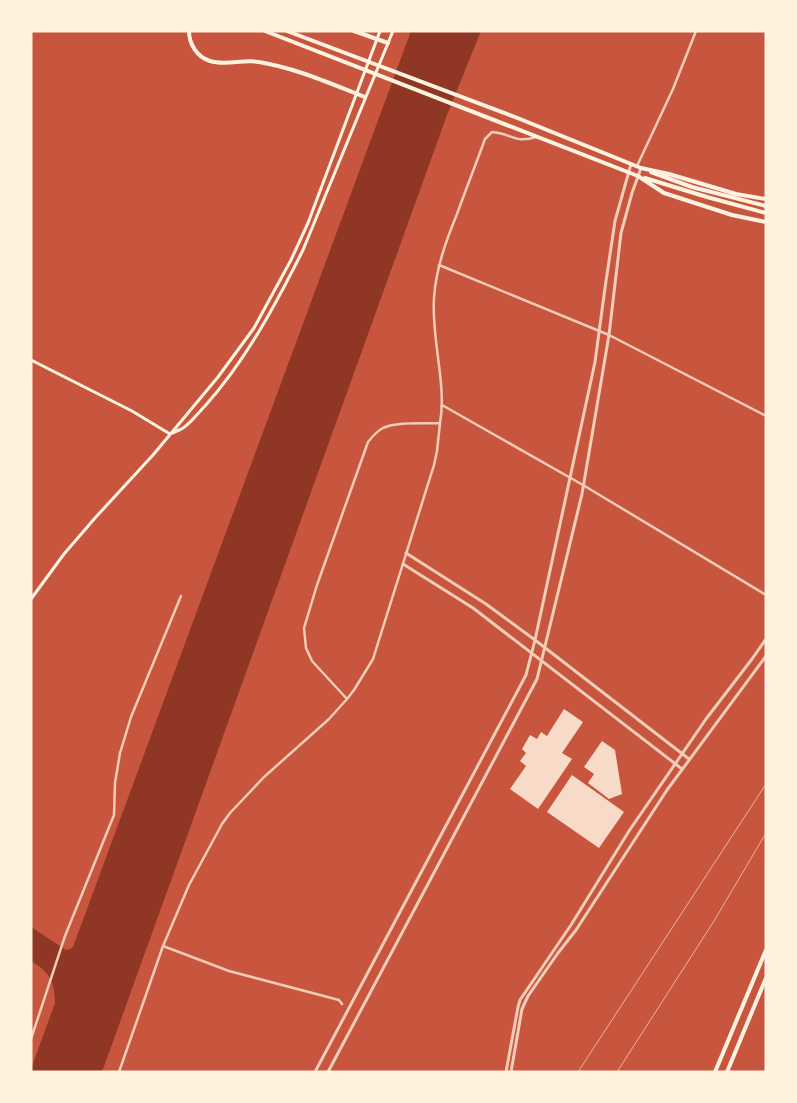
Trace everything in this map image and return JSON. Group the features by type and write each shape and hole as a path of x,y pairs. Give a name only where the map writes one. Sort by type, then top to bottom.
{"main road":[{"path":"265,31 638,176 766,213"},
{"path":"288,31 692,187 766,206"},
{"path":"354,31 388,43"},
{"path":"31,599 64,554 153,455 218,377 254,328 275,292 308,223 380,31"},
{"path":"170,434 185,427 213,397 239,363 264,324 303,250 393,31"},
{"path":"190,32 194,49 200,56 210,61 256,62 279,66 366,97"},
{"path":"639,167 736,194 766,199"},
{"path":"638,176 664,192 732,215 766,222"},
{"path":"31,360 132,411 170,434"},
{"path":"715,1072 766,950"},
{"path":"727,1072 766,978"}],"street":[{"path":"328,1072 537,679 583,485 609,335 621,233 639,167 696,31"},
{"path":"119,1072 163,946 189,885 222,824 264,777 328,719 354,690 373,659 438,451 442,405 433,315 436,278 443,248 485,139 492,132 519,140 538,137"},
{"path":"315,1072 526,675 595,362 615,221 631,164"},
{"path":"439,265 609,335 766,416"},
{"path":"442,405 583,485 766,595"},
{"path":"346,699 312,661 306,648 304,628 312,600 368,442 383,428 392,425 440,423"},
{"path":"406,553 486,604 545,647 689,759"},
{"path":"403,564 473,608 682,769"},
{"path":"31,1038 63,942 114,815 115,783 120,752 132,717 181,596"},
{"path":"506,1072 520,1000 571,924 629,831 706,719 766,639"},
{"path":"511,1072 522,1009 528,996 576,930 667,790 766,656"},
{"path":"163,946 229,971 339,1000 342,1004"}],"shaded area":[{"path":"411,31 481,31 447,115 102,1072 31,1072 55,1003 54,989 50,978 47,973 31,961 31,927 66,950 73,947"}],"building":[{"path":"564,709 583,722 562,753 572,759 538,809 510,789 526,766 520,761 526,753 522,749 530,735 537,739 541,732 547,736"},
{"path":"602,741 615,750 622,794 609,799 588,783 594,774 584,767"},
{"path":"572,775 624,812 599,848 547,812"}],"railway":[{"path":"578,1072 766,784"},
{"path":"617,1072 714,921 766,833"}]}
